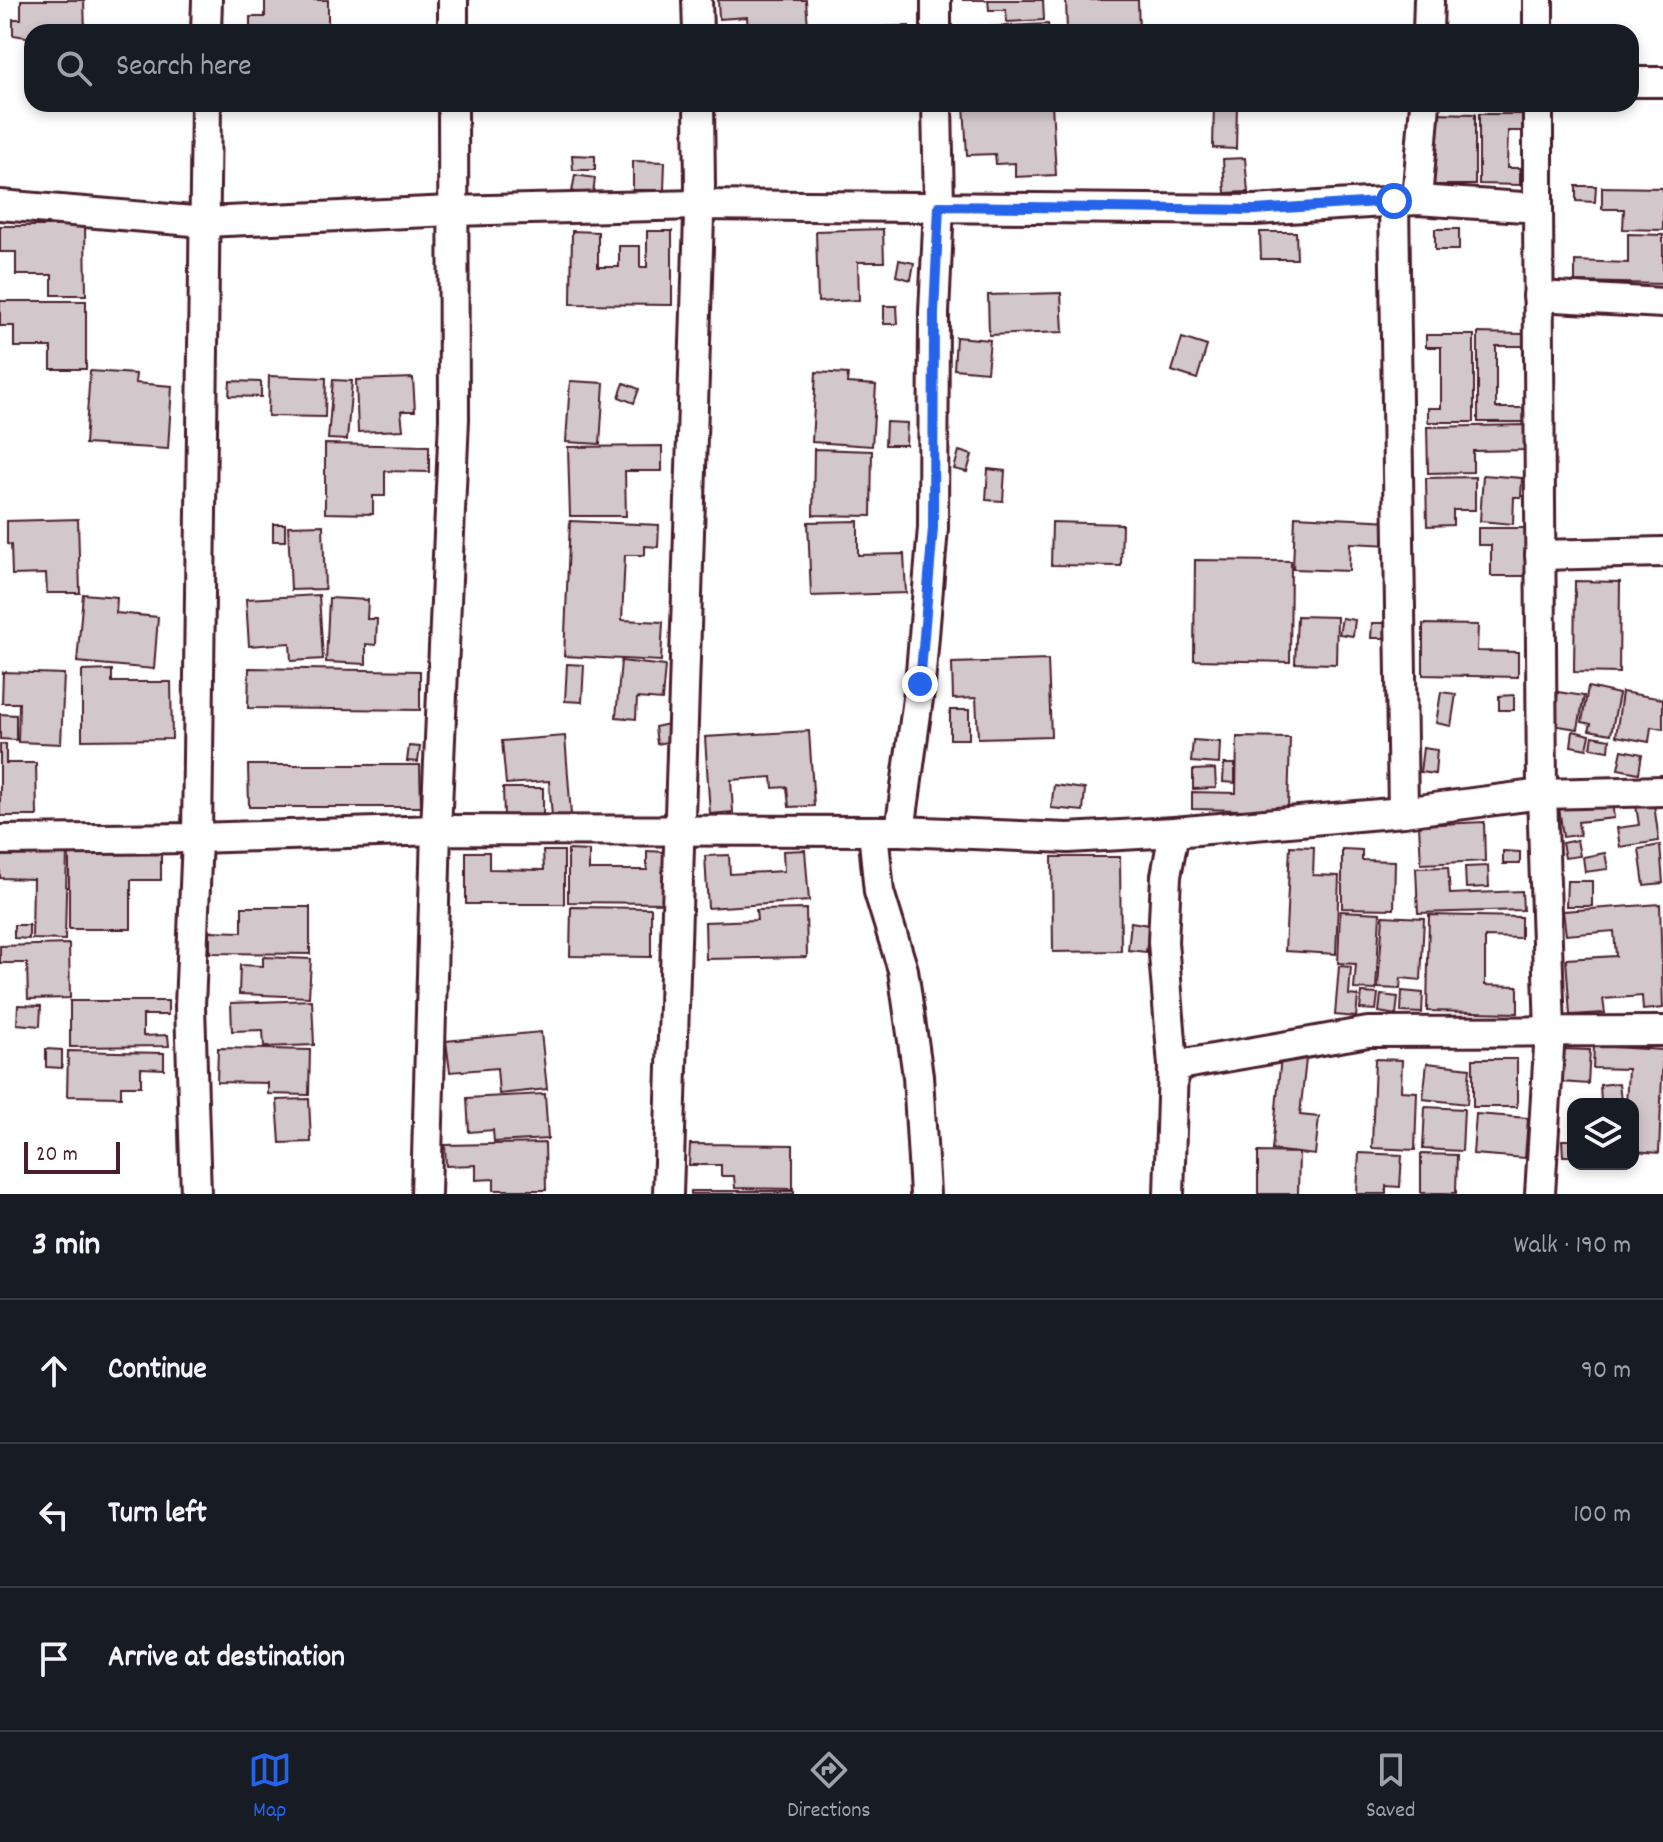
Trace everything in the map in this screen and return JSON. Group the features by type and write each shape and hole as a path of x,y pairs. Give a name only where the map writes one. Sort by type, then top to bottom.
{"street":[{"path":"206,24 207,0"},
{"path":"453,0 453,24"},
{"path":"697,0 698,24"},
{"path":"936,0 936,24"},
{"path":"1428,24 1429,0"},
{"path":"1538,0 1538,24"},
{"path":"1639,82 1663,82"},
{"path":"196,1194 190,1006 197,838 206,112"},
{"path":"426,1194 436,830 454,419 453,112"},
{"path":"668,1194 700,185 699,112"},
{"path":"925,1194 918,1076 903,970 879,892 886,831 920,684 933,528 934,313 939,206 937,112"},
{"path":"1403,812 1406,200 1423,112"},
{"path":"1538,112 1542,794 1550,1031 1540,1194"},
{"path":"0,205 205,222 452,211 698,205 1255,210 1406,200 1538,208"},
{"path":"1538,296 1663,303"},
{"path":"1540,555 1663,552"},
{"path":"0,840 197,838 436,830 681,833 886,831 1068,838 1403,812 1542,794 1663,791"},
{"path":"1169,1194 1173,1066 1163,942 1166,876 1174,832"},
{"path":"1173,1066 1368,1032 1663,1031"}],"building":[{"path":"21,0 84,0 85,24 24,24 24,37 13,35 13,19 21,19"},
{"path":"265,0 328,0 328,24 250,24 250,17 265,17"},
{"path":"718,0 806,0 808,24 748,24 747,17 719,19"},
{"path":"988,0 1043,0 1044,20 1007,22 1006,10 989,10"},
{"path":"1066,0 1138,0 1139,24 1067,24"},
{"path":"964,112 1052,112 1056,175 1015,177 1015,163 996,164 995,154 967,155"},
{"path":"1214,112 1237,112 1236,149 1213,148"},
{"path":"1433,113 1475,114 1475,185 1433,185"},
{"path":"1479,114 1522,114 1522,131 1508,131 1507,168 1520,168 1520,185 1479,184"},
{"path":"572,155 595,156 595,170 573,170"},
{"path":"1245,158 1248,192 1225,193 1223,159"},
{"path":"633,161 665,162 664,190 633,190"},
{"path":"575,175 595,178 593,195 572,192"},
{"path":"1576,186 1596,186 1595,202 1576,201"},
{"path":"1602,187 1663,188 1663,230 1623,229 1624,209 1602,209"},
{"path":"0,226 85,226 86,295 52,295 52,275 16,275 16,252 0,252"},
{"path":"883,229 884,262 858,262 859,300 818,302 816,231"},
{"path":"1435,229 1459,229 1459,250 1435,250"},
{"path":"572,231 598,232 598,267 619,267 619,246 640,246 640,267 647,267 647,231 672,231 672,305 571,304"},
{"path":"1260,232 1296,232 1297,259 1261,259"},
{"path":"1628,234 1663,235 1663,284 1575,282 1575,261 1628,263"},
{"path":"899,260 914,263 911,280 896,276"},
{"path":"1061,293 1063,332 989,335 988,295"},
{"path":"0,301 86,301 86,369 51,369 51,347 14,347 14,326 0,326"},
{"path":"884,306 897,306 898,324 884,324"},
{"path":"1478,333 1523,334 1523,346 1496,346 1496,408 1523,408 1524,422 1478,422"},
{"path":"1426,335 1474,335 1474,422 1428,422 1428,408 1441,408 1441,347 1426,347"},
{"path":"956,337 990,340 987,372 954,369"},
{"path":"1182,338 1207,346 1197,379 1172,371"},
{"path":"90,371 136,374 135,383 172,386 168,449 85,444"},
{"path":"816,372 848,374 847,383 876,385 872,446 812,442"},
{"path":"269,376 326,378 325,417 268,416"},
{"path":"413,378 415,411 401,411 403,430 358,432 356,380"},
{"path":"333,380 352,381 347,440 328,439"},
{"path":"230,381 261,382 261,397 229,396"},
{"path":"570,381 604,383 600,444 566,442"},
{"path":"624,383 639,389 634,403 619,397"},
{"path":"886,422 907,423 906,445 885,445"},
{"path":"1524,425 1525,450 1473,451 1473,472 1428,473 1427,427"},
{"path":"325,444 429,446 429,472 385,471 385,496 373,496 373,514 325,513"},
{"path":"662,446 662,471 625,471 626,516 570,516 568,447"},
{"path":"814,449 872,451 871,516 813,515"},
{"path":"959,451 972,455 967,472 954,469"},
{"path":"988,469 1005,471 1003,501 986,500"},
{"path":"1483,475 1522,478 1521,497 1514,497 1513,524 1480,521"},
{"path":"1475,477 1475,510 1453,510 1453,525 1427,526 1426,478"},
{"path":"1295,516 1392,521 1391,545 1350,543 1349,571 1293,569"},
{"path":"78,519 80,593 47,593 46,574 12,575 7,521"},
{"path":"570,521 659,525 658,547 645,546 645,555 625,555 622,620 663,622 661,661 564,656"},
{"path":"858,521 858,555 904,554 906,593 811,596 808,522"},
{"path":"1052,522 1122,524 1121,566 1051,565"},
{"path":"273,524 285,524 285,541 273,541"},
{"path":"323,525 325,589 291,590 288,526"},
{"path":"1478,528 1526,528 1526,576 1491,576 1491,545 1478,545"},
{"path":"1195,560 1291,561 1290,662 1194,660"},
{"path":"1575,581 1620,582 1619,673 1574,672"},
{"path":"83,594 117,597 116,613 158,617 154,669 77,662"},
{"path":"319,595 323,659 291,661 290,643 249,646 246,599"},
{"path":"329,598 368,600 367,619 377,619 376,645 366,644 366,664 326,662"},
{"path":"1297,616 1337,617 1336,664 1295,663"},
{"path":"1342,618 1355,620 1353,636 1339,634"},
{"path":"1372,623 1387,623 1387,638 1371,638"},
{"path":"1423,624 1478,625 1477,651 1518,652 1518,677 1423,675"},
{"path":"1048,660 1051,736 978,738 976,698 953,699 952,663"},
{"path":"621,661 665,666 662,700 637,698 636,719 616,717"},
{"path":"567,664 584,665 582,702 565,701"},
{"path":"249,668 420,671 420,710 248,708"},
{"path":"112,670 112,682 171,682 172,739 82,740 82,671"},
{"path":"3,672 64,674 61,744 18,742 19,703 2,703"},
{"path":"1588,687 1619,694 1611,734 1589,730 1591,724 1582,722"},
{"path":"1441,692 1456,694 1451,726 1436,723"},
{"path":"1558,692 1584,696 1578,729 1552,725"},
{"path":"1622,692 1663,699 1663,729 1651,727 1649,742 1616,736"},
{"path":"1514,695 1514,710 1499,710 1499,696"},
{"path":"950,710 969,710 969,739 950,739"},
{"path":"0,714 16,715 16,740 0,739"},
{"path":"669,724 672,741 657,744 655,727"},
{"path":"809,731 814,806 789,807 787,787 773,788 772,777 731,780 733,812 710,814 705,737"},
{"path":"1573,731 1590,735 1587,749 1571,746"},
{"path":"565,736 571,815 552,816 549,781 506,784 502,741"},
{"path":"1593,736 1610,739 1609,751 1591,748"},
{"path":"1237,737 1290,738 1288,811 1192,809 1192,792 1236,793"},
{"path":"1193,740 1220,742 1219,764 1191,762"},
{"path":"0,744 6,744 6,763 36,763 37,816 0,816"},
{"path":"409,746 420,747 418,762 407,761"},
{"path":"1423,748 1437,750 1435,774 1420,772"},
{"path":"1622,750 1642,754 1639,773 1618,769"},
{"path":"1224,764 1235,764 1235,783 1223,782"},
{"path":"248,765 420,765 421,807 249,807"},
{"path":"1215,769 1216,788 1193,789 1193,770"},
{"path":"1054,785 1085,789 1083,811 1051,808"},
{"path":"503,788 543,788 543,816 504,816"},
{"path":"1653,797 1659,841 1620,847 1617,828 1639,825 1635,799"},
{"path":"1612,802 1614,818 1578,822 1580,835 1563,837 1559,807"},
{"path":"1484,822 1485,861 1421,864 1419,825"},
{"path":"1577,840 1580,856 1565,858 1562,843"},
{"path":"1660,845 1663,883 1644,885 1639,849"},
{"path":"0,846 67,848 65,940 32,939 33,879 0,878"},
{"path":"1290,846 1314,847 1313,875 1339,876 1336,954 1285,951"},
{"path":"69,847 161,847 161,880 131,880 131,929 69,929"},
{"path":"1342,849 1362,850 1362,860 1395,861 1394,909 1342,908"},
{"path":"568,850 589,851 589,870 647,870 647,851 667,852 667,903 568,902"},
{"path":"805,850 809,901 708,908 705,856 729,855 730,874 784,871 783,851"},
{"path":"543,851 564,851 564,904 466,904 466,852 489,852 489,869 544,870"},
{"path":"1503,851 1520,852 1520,864 1503,864"},
{"path":"1605,853 1608,869 1585,872 1583,857"},
{"path":"1052,857 1120,857 1121,951 1053,952"},
{"path":"1488,866 1489,887 1466,888 1465,867"},
{"path":"1448,867 1450,894 1522,891 1523,910 1418,913 1416,868"},
{"path":"1567,881 1592,881 1592,906 1566,906"},
{"path":"1660,904 1663,1008 1643,1010 1642,996 1603,999 1605,1013 1570,1015 1566,959 1616,956 1614,931 1566,935 1563,911"},
{"path":"242,907 310,907 310,954 210,953 210,931 242,932"},
{"path":"571,907 651,908 651,957 570,956"},
{"path":"806,909 807,957 706,959 705,922 757,920 756,910"},
{"path":"1340,911 1380,913 1376,990 1354,989 1356,964 1338,963"},
{"path":"1429,915 1521,917 1521,938 1485,937 1485,985 1518,986 1518,1013 1427,1011"},
{"path":"1383,916 1424,918 1421,980 1401,978 1400,989 1378,988"},
{"path":"1131,922 1149,925 1146,952 1128,950"},
{"path":"14,925 29,925 29,939 14,938"},
{"path":"69,944 70,998 28,999 27,963 0,963 0,946"},
{"path":"263,957 311,959 309,997 239,994 240,965 263,966"},
{"path":"1339,966 1351,967 1349,995 1358,996 1356,1017 1335,1015"},
{"path":"1402,991 1423,993 1422,1013 1401,1012"},
{"path":"1362,993 1378,994 1376,1010 1360,1009"},
{"path":"1381,995 1398,997 1396,1015 1379,1012"},
{"path":"312,1000 314,1045 264,1047 263,1030 232,1031 231,1003"},
{"path":"70,1001 168,1001 168,1015 143,1015 143,1036 168,1035 169,1046 70,1047"},
{"path":"18,1005 41,1006 40,1026 17,1024"},
{"path":"541,1032 547,1089 499,1094 497,1068 450,1072 446,1041"},
{"path":"1594,1046 1663,1050 1659,1153 1639,1151 1639,1098 1626,1098 1628,1069 1593,1068"},
{"path":"218,1048 310,1050 309,1095 268,1094 268,1083 217,1082"},
{"path":"46,1049 62,1050 62,1068 46,1067"},
{"path":"1562,1049 1590,1050 1588,1084 1561,1082"},
{"path":"68,1051 164,1053 164,1069 141,1068 141,1086 121,1086 121,1097 67,1096"},
{"path":"1281,1056 1306,1059 1300,1115 1319,1117 1315,1155 1272,1150"},
{"path":"1375,1059 1402,1060 1401,1091 1417,1092 1415,1150 1372,1148"},
{"path":"1473,1059 1517,1059 1517,1107 1473,1107"},
{"path":"1427,1063 1470,1068 1467,1104 1423,1099"},
{"path":"1619,1083 1621,1098 1601,1098 1600,1085"},
{"path":"545,1094 548,1139 494,1142 493,1130 469,1132 467,1098"},
{"path":"309,1099 311,1142 280,1143 277,1100"},
{"path":"1425,1107 1464,1109 1462,1151 1423,1149"},
{"path":"1476,1114 1528,1118 1525,1158 1473,1154"},
{"path":"1562,1140 1567,1140 1567,1156 1563,1156"},
{"path":"545,1143 546,1190 494,1190 494,1179 476,1180 476,1165 446,1166 445,1145"},
{"path":"690,1144 793,1145 793,1189 735,1188 734,1176 721,1176 721,1165 689,1165"},
{"path":"1258,1152 1299,1153 1298,1194 1258,1194"},
{"path":"1359,1153 1402,1155 1400,1187 1386,1186 1386,1194 1357,1194"},
{"path":"1421,1154 1457,1155 1456,1193 1421,1193"},
{"path":"691,1191 794,1191 794,1194 691,1194"}],"route":[{"path":"920,684 933,528 934,313 939,206 1255,210 1394,201"}]}
